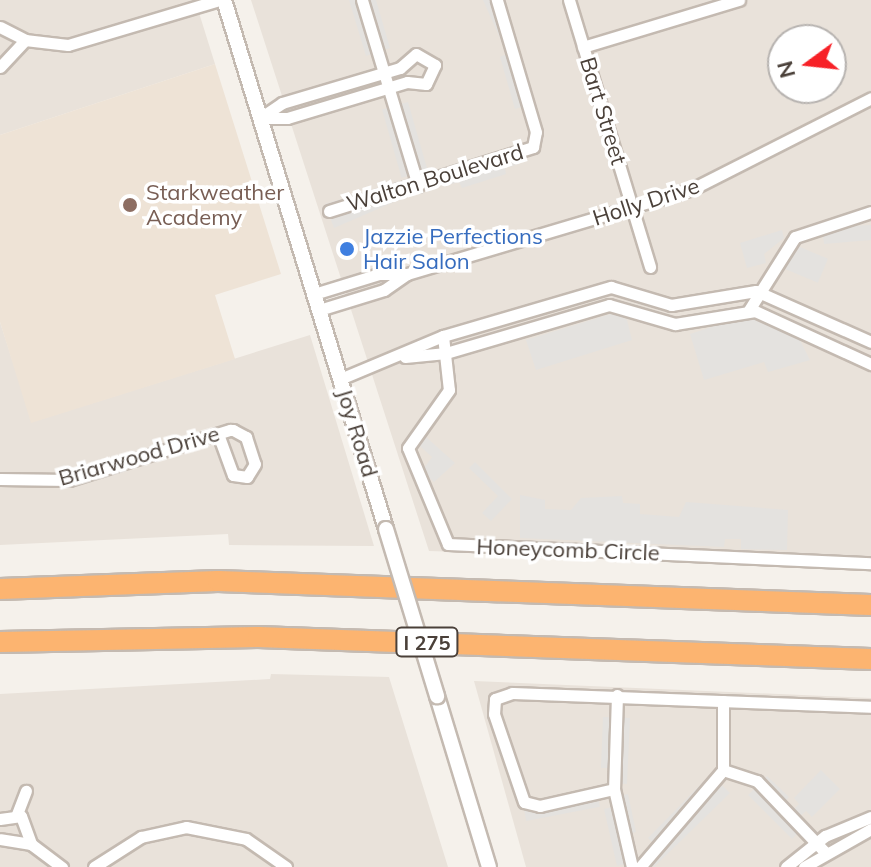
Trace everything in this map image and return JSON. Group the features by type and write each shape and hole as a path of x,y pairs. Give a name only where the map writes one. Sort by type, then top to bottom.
{"highway":[{"path":"0,589 218,581 871,605"},
{"path":"0,656 171,636"},
{"name":"I 275","path":"0,642 171,636 871,659"}],"street":[{"path":"0,27 25,40 78,43 221,0"},
{"name":"Joy Road","path":"221,0 260,118 489,867"},
{"path":"362,0 418,186"},
{"name":"Walton Boulevard","path":"329,211 522,155 535,143 497,0"},
{"name":"Bart Street","path":"569,0 650,267"},
{"path":"583,47 739,0"},
{"path":"0,67 25,40"},
{"path":"416,54 435,65 426,84 388,88 330,105 260,118 325,91 384,73 416,54"},
{"path":"325,91 330,105"},
{"name":"Holly Drive","path":"314,294 379,274 407,274 632,208 728,175 824,118 871,98"},
{"path":"749,310 756,291 795,237 871,212"},
{"name":"Holly Drive","path":"319,310 384,290 407,274"},
{"path":"340,379 404,357 443,336 611,287 671,305 694,304 756,291 871,342"},
{"path":"609,305 611,287"},
{"path":"694,304 698,321"},
{"path":"404,357 446,353 609,305 675,324 749,310 871,364"},
{"path":"529,311 532,328"},
{"name":"Honeycomb Circle","path":"443,336 449,390 408,448 448,544 871,563"},
{"name":"Briarwood Drive","path":"0,479 69,480 218,434 244,433 255,464 246,477 233,475 218,434"},
{"path":"614,789 540,806 524,802 493,705 505,693 871,707"},
{"path":"617,695 614,789 632,867"},
{"path":"640,867 723,770 723,701"},
{"path":"723,770 757,781 820,846"},
{"path":"26,791 17,814 31,844"},
{"path":"0,819 17,814"},
{"path":"788,866 871,817"},
{"path":"94,867 132,841 186,827 246,839 286,867"},
{"path":"804,867 820,846 871,829"},
{"path":"0,839 31,844 62,867"}],"shaded area":[{"path":"0,0 195,0 215,64 0,135"},
{"path":"251,0 871,0 871,566 429,551"},
{"path":"349,0 376,0 390,48 366,56"},
{"path":"483,0 501,0 532,104 515,109 500,57 507,54"},
{"name":"Starkweather Academy","path":"215,64 281,274 215,295 235,359 31,423 0,322 0,135"},
{"path":"408,102 428,170 402,178 382,109"},
{"path":"514,146 519,164 505,168 506,174 462,188 459,182 444,186 439,169"},
{"path":"396,182 401,199 334,228 325,204"},
{"path":"871,225 871,240 824,244 823,236 837,227"},
{"path":"782,230 784,238 764,254 766,263 747,268 740,243"},
{"path":"793,244 828,259 818,283 783,268"},
{"path":"614,313 627,320 632,340 536,370 526,340"},
{"path":"748,315 799,338 810,360 768,372 764,362 704,380 690,334"},
{"path":"0,322 32,422 310,335 374,546 229,545 228,534 0,545"},
{"path":"426,437 455,463 434,482 422,471 432,457 419,445"},
{"path":"475,462 512,499 491,521 482,513 498,496 469,468"},
{"path":"520,495 545,500 545,509 571,510 581,498 622,496 623,503 640,504 640,514 679,517 686,502 788,510 787,550 741,549 741,539 725,539 724,547 520,538"},
{"path":"271,674 389,677 448,867 0,867 0,694 270,679"},
{"path":"474,681 871,698 871,867 526,867"},
{"path":"603,717 630,718 627,784 609,783 610,768 601,768"},
{"path":"821,770 840,789 812,817 806,811 798,818 805,826 792,839 748,795 767,776 789,797 783,804 791,812 799,804 794,798"},
{"path":"717,780 730,793 654,867 643,856 654,844 648,838 703,782 709,788"},
{"path":"597,792 600,807 526,821 523,806"},
{"path":"628,794 636,832 628,834 634,862 617,866 604,809 612,807 611,798"}],"place":[{"name":"Starkweather Academy","path":"130,205"},
{"name":"Jazzie Perfections Hair Salon","path":"347,249"}]}
